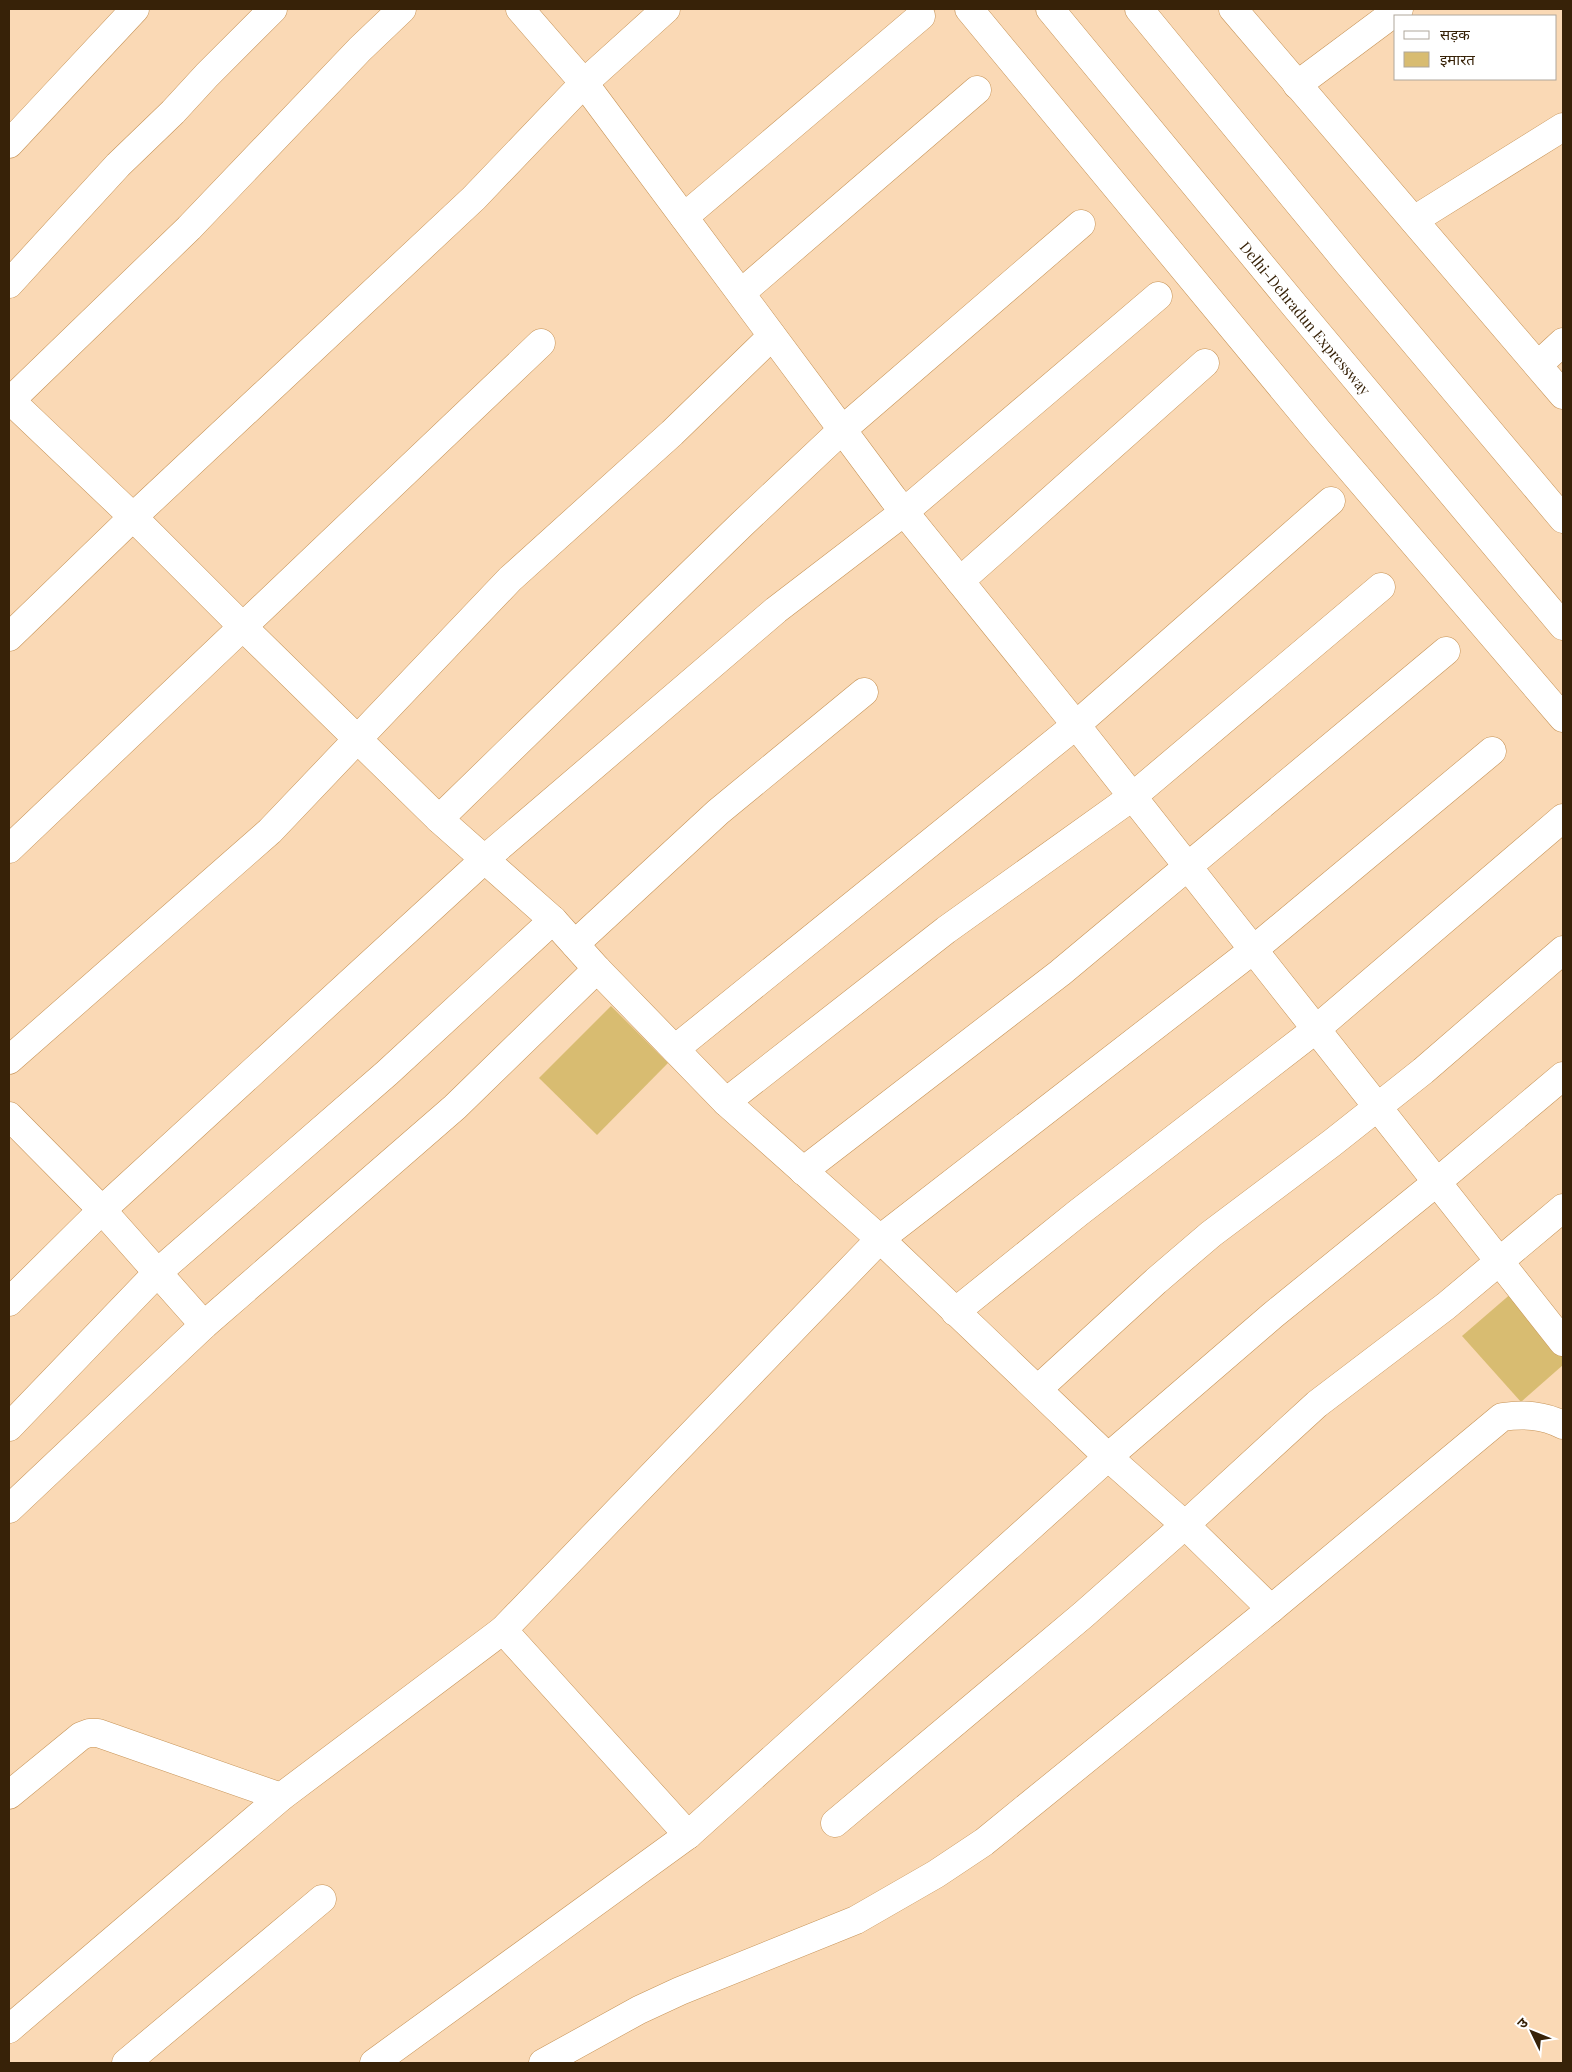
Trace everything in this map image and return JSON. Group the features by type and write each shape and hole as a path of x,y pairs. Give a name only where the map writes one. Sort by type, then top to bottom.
{"main road":[{"path":"9,144 135,9"},
{"path":"9,284 118,165 173,112 206,75 273,9"},
{"path":"402,9 360,49 189,228 9,401 133,516 243,628 439,818 554,920 597,969 726,1102 880,1239 1108,1457 1186,1525 1271,1609"},
{"path":"520,9 584,83 904,512 1076,725 1375,1107 1437,1182 1563,1342"},
{"path":"9,637 133,516 474,198 584,83 666,9"},
{"path":"969,9 1318,430 1563,718"},
{"name":"Delhi-Dehradun Expressway","path":"1050,9 1563,626"},
{"path":"1139,9 1347,262 1563,519"},
{"path":"1233,9 1563,395"},
{"path":"1297,86 1399,9"},
{"path":"684,217 921,16"},
{"path":"740,293 977,90"},
{"path":"1414,220 1563,127"},
{"path":"439,818 742,524 842,430 1081,224"},
{"path":"9,1302 102,1210 486,858 776,610 904,512 1158,296"},
{"path":"9,1060 270,831 510,579 672,432 772,336"},
{"path":"1538,365 1563,342"},
{"path":"9,849 541,343"},
{"path":"960,581 1205,363"},
{"path":"675,1049 1076,725 1331,501"},
{"path":"726,1102 946,930 1132,797 1382,587"},
{"path":"803,1171 1060,973 1446,651"},
{"path":"575,944 718,812 864,692"},
{"path":"9,2029 281,1797 503,1630 880,1239 1253,950 1492,751"},
{"path":"955,1312 1078,1213 1315,1030 1563,818"},
{"path":"9,1427 157,1272 388,1073 554,920"},
{"path":"1038,1389 1156,1281 1212,1234 1423,1071 1563,950"},
{"path":"9,1509 204,1325 456,1106 597,969"},
{"path":"374,2063 688,1835 1108,1457 1273,1315 1437,1182 1563,1076"},
{"path":"9,1116 102,1210 204,1325"},
{"path":"835,1823 1083,1615 1186,1525 1317,1404 1446,1306 1563,1208"},
{"path":"543,2063 639,2010 680,1991 856,1920 936,1874 984,1842 1271,1609 1502,1417 1525,1414 1552,1419 1563,1425"},
{"path":"503,1630 688,1835"},
{"path":"9,1795 81,1736 89,1733 98,1733 281,1797"},
{"path":"126,2063 322,1899"}],"building":[{"path":"611,1006 668,1063 597,1135 539,1078"},
{"path":"1513,1292 1563,1349 1563,1365 1521,1402 1462,1336"}]}
